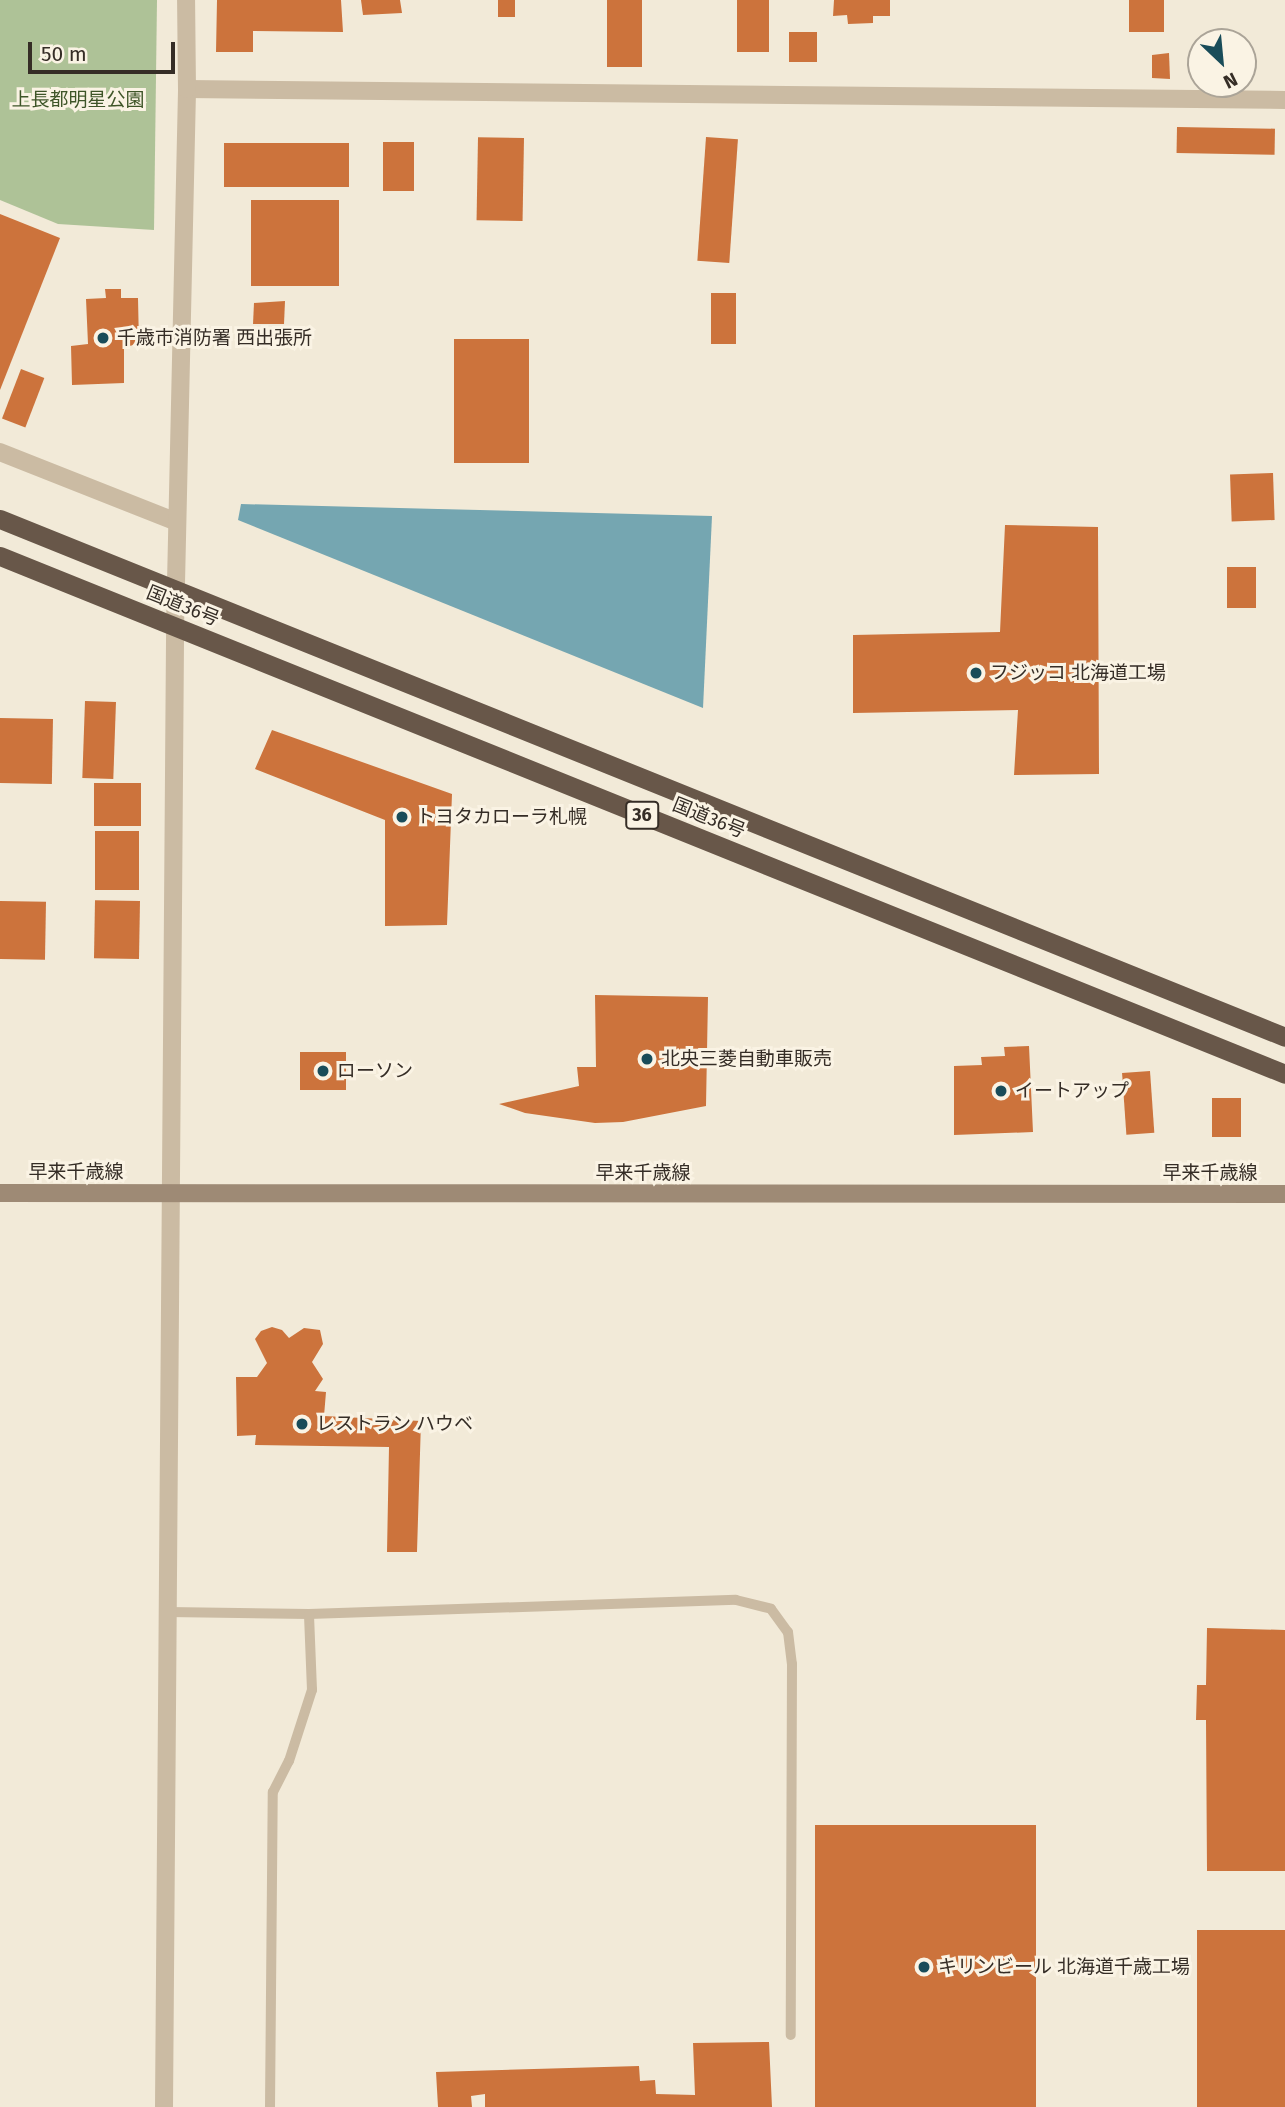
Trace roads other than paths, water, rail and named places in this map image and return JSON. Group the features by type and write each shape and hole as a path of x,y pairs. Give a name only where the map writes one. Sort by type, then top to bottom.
{"highway":[{"name":"国道36号","path":"0,519 1285,1037"},
{"name":"国道36号","path":"0,556 1285,1074"}],"main road":[{"name":"早来千歳線","path":"0,1193 1285,1195"}],"street":[{"path":"164,2107 177,522 187,89 186,0"},
{"path":"187,89 1285,100"},
{"path":"0,452 177,522"}],"lane":[{"path":"168,1612 309,1614 736,1600 771,1609 788,1632 792,1664 791,2035"},
{"path":"270,2107 273,1792 289,1761 312,1690 309,1614"}],"water":[{"path":"241,504 712,516 703,708 238,520"}],"place":[{"name":"千歳市消防署 西出張所","path":"103,338"},
{"name":"フジッコ 北海道工場","path":"976,673"},
{"name":"トヨタカローラ札幌","path":"402,817"},
{"name":"北央三菱自動車販売","path":"647,1059"},
{"name":"ローソン","path":"323,1071"},
{"name":"イートアップ","path":"1001,1091"},
{"name":"レストラン ハウベ","path":"302,1424"},
{"name":"キリンビール 北海道千歳工場","path":"924,1967"}],"park label":[{"name":"上長都明星公園","path":"78,100"}]}
